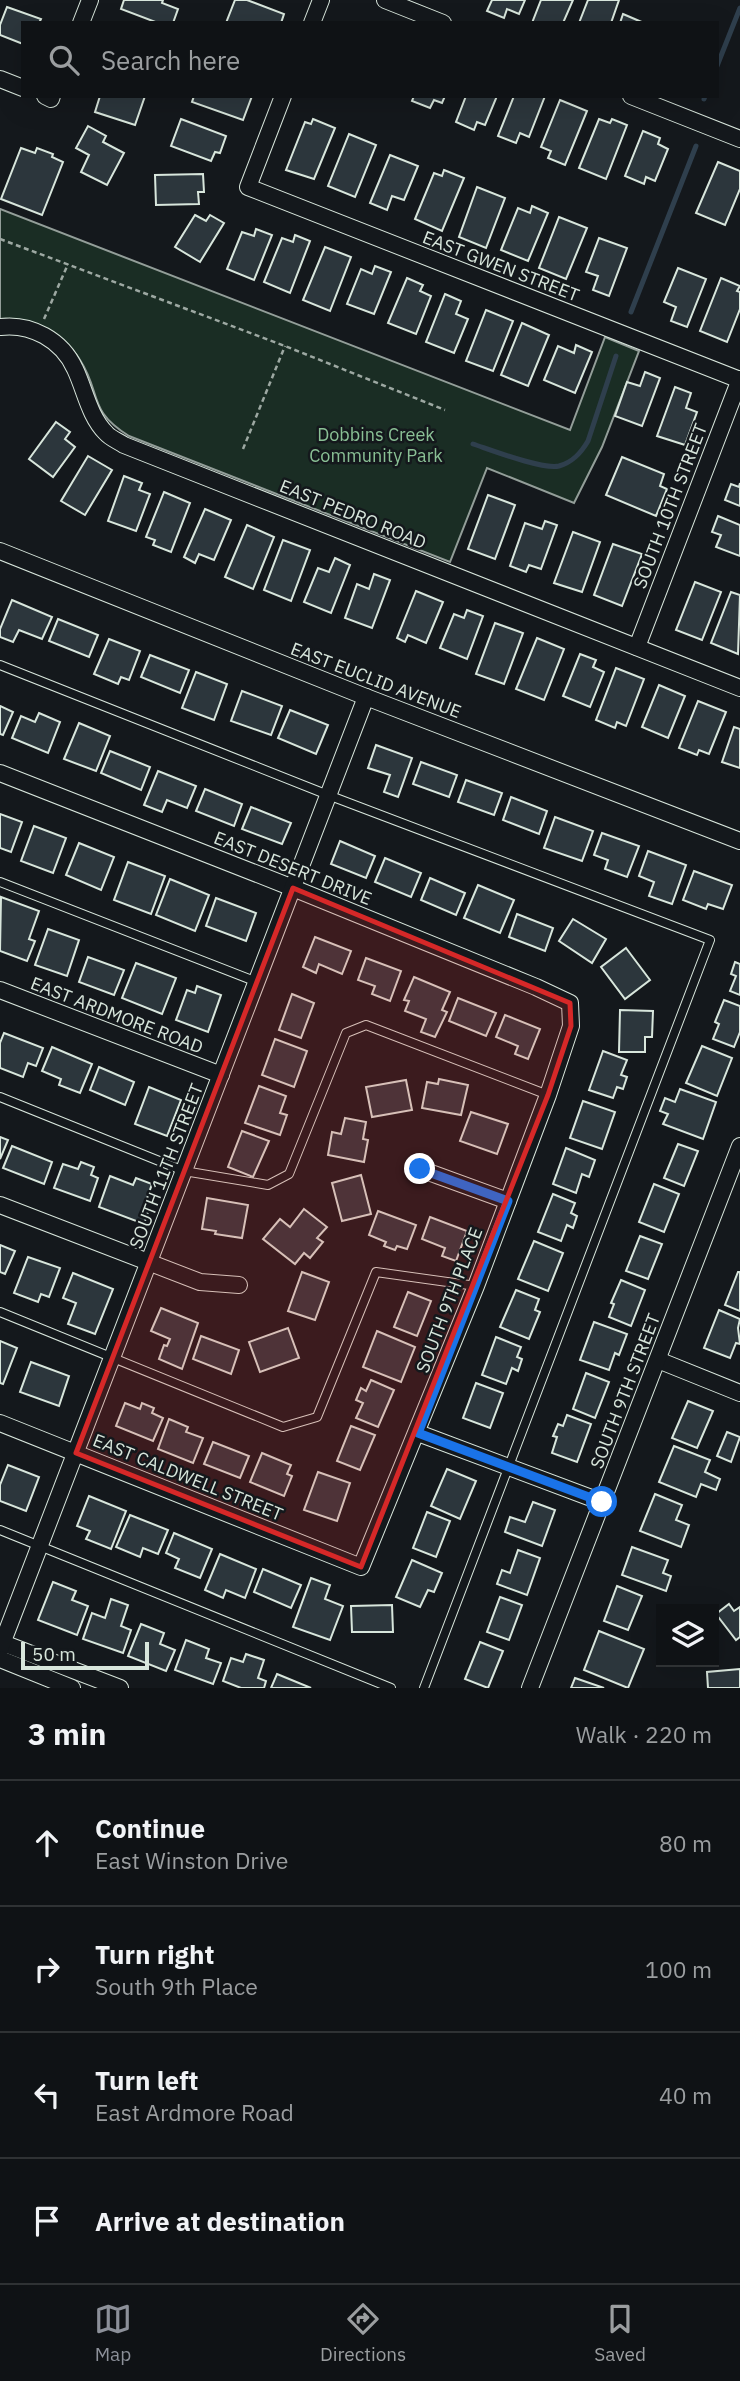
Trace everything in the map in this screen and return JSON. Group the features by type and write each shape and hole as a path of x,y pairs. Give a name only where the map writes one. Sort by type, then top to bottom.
{"street":[{"path":"82,21 90,0"},
{"path":"313,21 321,0"},
{"path":"384,0 438,21"},
{"path":"0,79 21,87"},
{"name":"EAST GWEN STREET","path":"282,98 248,187 740,379"},
{"path":"636,98 740,139"},
{"path":"0,327 19,326 39,332"},
{"name":"EAST PEDRO ROAD","path":"39,332 60,347 74,367 92,412 106,433 124,445 740,688"},
{"name":"SOUTH 10TH STREET","path":"637,647 740,379"},
{"name":"EAST EUCLID AVENUE","path":"0,551 366,697 740,841"},
{"name":"SOUTH 11TH STREET","path":"1,1648 366,697"},
{"name":"EAST DESERT DRIVE","path":"0,773 293,888 570,1003"},
{"name":"EAST ARDMORE ROAD","path":"0,990 221,1076"},
{"name":"SOUTH 9TH PLACE","path":"361,1567 418,1433 548,1095 571,1026 570,1003"},
{"name":"SOUTH 9TH STREET","path":"530,1688 740,1146"},
{"path":"420,1169 508,1201"},
{"path":"0,1205 200,1282 239,1285"},
{"path":"658,1360 740,1393"},
{"name":"EAST CALDWELL STREET","path":"0,1423 361,1567"},
{"path":"418,1433 602,1502"},
{"path":"1,1648 72,1688"},
{"path":"1,1648 120,1688"}],"lane":[{"path":"0,665 328,795 710,940 425,1688"},
{"path":"0,882 257,982"},
{"path":"0,1097 184,1171 268,1185 289,1174 346,1033 366,1025 548,1095"},
{"path":"0,1312 283,1427 317,1417 376,1272 476,1286"},
{"path":"0,1530 391,1688"}],"path":[{"path":"0,239 285,346 445,410"},
{"path":"39,332 68,263"},
{"path":"243,449 285,346"}],"highlighted area":[{"path":"293,888 570,1003 571,1026 548,1095 361,1567 76,1453"}],"green space":[{"name":"Dobbins Creek Community Park","path":"0,209 570,430 605,337 639,351 602,447 574,503 487,468 450,562 129,436 116,427 101,409 80,360 66,344 33,325 0,319"}],"building":[{"path":"124,0 163,0 162,3 178,9 174,21 153,21 121,9"},
{"path":"235,0 247,0 284,14 282,21 227,21"},
{"path":"492,0 525,0 519,14 507,9 504,18 487,11"},
{"path":"541,0 573,0 564,21 533,21"},
{"path":"588,0 619,0 612,21 580,21"},
{"path":"7,7 41,19 21,21 21,43 0,35 0,25"},
{"path":"623,14 639,21 621,21"},
{"path":"99,98 144,98 135,125 95,112"},
{"path":"193,98 251,98 243,120 192,102"},
{"path":"413,98 444,98 442,103 434,100 430,108 412,101"},
{"path":"465,98 496,98 485,125 477,122 474,130 456,122"},
{"path":"513,98 544,98 529,137 520,133 516,143 498,136"},
{"path":"560,100 587,111 565,165 548,158 551,151 541,147"},
{"path":"181,119 226,136 220,153 215,152 211,161 171,146"},
{"path":"313,119 335,128 314,179 286,170 305,122 311,124"},
{"path":"599,119 610,123 612,119 627,125 606,179 579,168"},
{"path":"88,126 106,136 103,142 124,153 107,185 81,172 89,155 76,148"},
{"path":"643,131 660,138 658,144 668,149 655,181 646,177 644,184 625,176"},
{"path":"349,134 376,145 355,197 328,186"},
{"path":"21,148 35,153 37,148 53,154 52,157 63,162 42,215 1,199"},
{"path":"390,155 418,166 404,200 392,196 387,210 370,203"},
{"path":"718,162 740,171 740,189 725,225 696,213"},
{"path":"444,170 464,178 442,231 415,219 434,173 442,176"},
{"path":"203,174 204,192 198,192 199,204 156,205 155,175"},
{"path":"477,187 505,198 486,248 459,237"},
{"path":"532,206 548,213 528,261 501,250 518,208 530,213"},
{"path":"195,215 206,221 210,215 224,223 200,262 175,247"},
{"path":"559,217 587,228 566,279 539,268"},
{"path":"256,229 272,235 254,280 227,269 242,232 254,236"},
{"path":"295,235 310,241 290,293 264,282 282,238 293,242"},
{"path":"599,238 627,248 609,296 593,290 598,276 586,272"},
{"path":"325,247 351,257 330,311 303,300"},
{"path":"375,266 391,272 374,314 347,304 361,269 372,274"},
{"path":"678,268 706,279 687,327 671,321 676,307 664,302"},
{"path":"407,278 423,285 420,291 431,296 416,334 388,323"},
{"path":"721,278 740,286 737,291 740,292 740,309 727,342 700,331"},
{"path":"445,294 461,301 456,314 468,319 454,353 426,342"},
{"path":"486,310 513,321 493,371 466,361"},
{"path":"522,323 549,335 528,386 501,375"},
{"path":"576,345 592,352 575,393 544,380 558,346 574,353"},
{"path":"645,372 660,378 642,426 615,416 627,382 640,386"},
{"path":"675,387 691,393 686,408 697,412 685,445 657,436"},
{"path":"56,422 70,432 65,439 75,447 53,477 29,459"},
{"path":"88,456 112,470 85,515 61,501"},
{"path":"622,457 664,474 660,486 667,489 656,516 606,495"},
{"path":"124,476 142,483 139,490 150,494 136,531 108,521"},
{"path":"740,483 740,506 725,500 731,484 739,487"},
{"path":"164,492 190,503 171,552 153,545 155,540 146,537"},
{"path":"488,495 515,505 495,559 468,549"},
{"path":"205,509 231,520 214,560 199,554 195,563 184,557"},
{"path":"718,516 740,525 740,556 716,547 721,535 712,532"},
{"path":"545,521 557,525 541,569 529,565 526,572 510,566 525,523 542,529"},
{"path":"247,525 274,537 253,589 225,577"},
{"path":"573,532 600,542 582,592 554,583"},
{"path":"283,540 310,550 291,601 264,590"},
{"path":"613,544 642,554 622,606 594,595"},
{"path":"335,558 350,565 331,613 304,602 318,568 329,572"},
{"path":"374,574 390,580 372,628 345,618 357,584 369,589"},
{"path":"695,582 721,592 702,640 676,630"},
{"path":"416,591 443,602 426,643 408,635 405,642 397,638"},
{"path":"731,592 740,595 738,654 711,643"},
{"path":"12,600 52,617 42,639 19,630 13,642 0,637 0,629"},
{"path":"467,610 483,616 467,659 440,648 454,614 464,618"},
{"path":"58,619 98,635 89,657 49,641"},
{"path":"495,623 523,633 504,684 476,674"},
{"path":"537,638 564,649 544,700 516,689"},
{"path":"109,639 140,651 129,680 121,677 118,684 94,674"},
{"path":"580,654 596,660 593,667 604,672 590,707 563,696"},
{"path":"150,655 189,670 180,693 141,677"},
{"path":"616,668 644,679 626,726 617,722 615,728 596,720"},
{"path":"196,672 227,684 214,720 182,708"},
{"path":"659,685 685,696 668,738 642,727"},
{"path":"242,691 282,706 271,735 231,721"},
{"path":"698,701 726,712 709,754 699,750 697,755 679,748"},
{"path":"0,706 13,712 3,735 0,734"},
{"path":"290,710 328,725 316,754 278,738"},
{"path":"39,713 60,722 48,753 12,738 21,716 35,722"},
{"path":"79,723 110,736 96,771 64,759"},
{"path":"734,727 740,729 740,768 722,762"},
{"path":"376,745 412,758 398,797 384,792 390,775 368,768"},
{"path":"110,751 150,767 141,790 101,773"},
{"path":"421,762 457,775 449,797 413,784"},
{"path":"158,771 196,786 187,808 167,800 162,812 144,805"},
{"path":"466,780 502,793 494,815 458,802"},
{"path":"205,789 242,804 234,826 196,811"},
{"path":"511,797 547,811 539,834 503,820"},
{"path":"251,807 291,823 282,844 242,829"},
{"path":"0,814 22,822 11,852 0,848"},
{"path":"555,817 593,831 582,861 544,848"},
{"path":"34,826 66,838 53,873 21,861"},
{"path":"602,833 639,846 627,877 605,869 608,860 594,855"},
{"path":"340,841 375,856 366,878 331,864"},
{"path":"79,843 114,857 101,890 66,875"},
{"path":"648,851 686,865 672,904 649,896 654,882 639,876"},
{"path":"385,858 421,873 411,897 375,882"},
{"path":"128,862 165,876 151,914 114,900"},
{"path":"694,871 732,885 723,909 708,904 706,909 683,900"},
{"path":"430,878 465,893 456,915 421,900"},
{"path":"170,879 209,895 195,931 156,915"},
{"path":"478,885 514,900 500,933 464,918"},
{"path":"1,897 39,911 29,939 35,941 27,961 0,951"},
{"path":"216,898 256,913 246,941 206,926"},
{"path":"517,914 553,928 545,951 509,937"},
{"path":"573,919 606,939 592,963 559,941"},
{"path":"48,929 79,940 67,976 35,965"},
{"path":"315,937 351,951 342,974 319,964 316,973 303,967"},
{"path":"626,948 650,980 625,999 601,967"},
{"path":"88,957 124,970 114,995 79,982"},
{"path":"366,958 401,971 390,1001 372,994 375,986 358,980"},
{"path":"735,962 740,964 740,995 730,991 736,976 731,974"},
{"path":"136,963 176,978 162,1014 122,998"},
{"path":"414,977 450,992 442,1010 447,1012 435,1037 421,1032 426,1019 405,1011 409,1001 404,1000"},
{"path":"197,986 221,995 208,1032 176,1020 187,990 195,993"},
{"path":"292,994 314,1003 301,1038 279,1030"},
{"path":"458,998 496,1013 486,1036 449,1021"},
{"path":"724,1000 740,1006 740,1032 734,1047 713,1039 719,1024 715,1022"},
{"path":"620,1010 653,1011 652,1037 645,1037 645,1052 619,1052"},
{"path":"505,1015 540,1029 528,1059 515,1054 518,1046 496,1037"},
{"path":"4,1033 43,1048 36,1066 28,1063 23,1077 0,1068 0,1043"},
{"path":"275,1039 307,1051 294,1087 262,1075"},
{"path":"702,1046 732,1058 717,1096 686,1083"},
{"path":"52,1047 92,1064 80,1093 59,1085 61,1079 42,1071"},
{"path":"603,1051 627,1060 621,1075 627,1077 623,1089 617,1087 613,1098 589,1090"},
{"path":"99,1067 134,1082 125,1105 90,1090"},
{"path":"439,1079 468,1085 461,1115 422,1108 427,1082 438,1084"},
{"path":"406,1080 412,1110 372,1117 366,1087"},
{"path":"259,1086 286,1096 280,1113 287,1115 280,1135 245,1123"},
{"path":"149,1087 181,1100 167,1136 135,1124"},
{"path":"680,1089 716,1102 703,1139 663,1124 668,1114 660,1111 665,1098 675,1102"},
{"path":"583,1101 615,1112 602,1149 570,1138"},
{"path":"471,1112 508,1124 497,1154 460,1141"},
{"path":"345,1118 366,1122 363,1139 368,1140 364,1162 328,1155 332,1132 341,1134"},
{"path":"242,1131 269,1141 253,1177 228,1167"},
{"path":"0,1137 8,1140 0,1159"},
{"path":"678,1144 698,1151 684,1186 664,1178"},
{"path":"12,1146 52,1162 44,1184 3,1168"},
{"path":"566,1148 595,1160 589,1177 582,1174 576,1193 553,1184"},
{"path":"81,1162 94,1167 91,1175 98,1178 90,1201 54,1188 63,1164 78,1169"},
{"path":"361,1175 371,1214 342,1221 332,1183"},
{"path":"110,1176 133,1185 136,1178 152,1184 144,1207 149,1209 144,1224 99,1207"},
{"path":"654,1184 679,1194 664,1232 639,1222"},
{"path":"553,1194 575,1203 571,1213 577,1216 573,1228 567,1225 561,1241 538,1232"},
{"path":"207,1198 248,1205 242,1238 202,1229"},
{"path":"304,1209 327,1227 317,1238 323,1242 310,1258 304,1253 295,1264 263,1239 280,1219 290,1227"},
{"path":"378,1211 416,1225 407,1249 397,1246 395,1250 384,1246 386,1242 369,1235"},
{"path":"430,1217 467,1231 456,1261 442,1256 445,1248 422,1239"},
{"path":"640,1236 662,1244 648,1279 626,1271"},
{"path":"534,1241 563,1253 548,1291 518,1279"},
{"path":"0,1245 15,1251 5,1274 0,1272"},
{"path":"28,1257 60,1268 49,1297 41,1294 38,1302 14,1293"},
{"path":"302,1272 329,1282 315,1320 288,1311"},
{"path":"740,1272 740,1311 725,1305"},
{"path":"73,1273 113,1289 95,1334 68,1324 76,1303 63,1298"},
{"path":"621,1280 645,1290 631,1326 609,1317 614,1304 611,1303"},
{"path":"516,1290 539,1299 535,1310 540,1312 529,1339 500,1327"},
{"path":"408,1292 431,1301 417,1336 394,1327"},
{"path":"161,1308 198,1323 182,1369 159,1359 164,1345 167,1346 170,1339 151,1331"},
{"path":"719,1310 740,1319 740,1344 736,1343 730,1358 704,1348"},
{"path":"594,1322 627,1334 619,1355 615,1353 609,1370 580,1360"},
{"path":"288,1328 299,1358 260,1372 249,1342"},
{"path":"377,1331 415,1347 401,1382 363,1367"},
{"path":"201,1336 239,1350 231,1374 193,1359"},
{"path":"496,1337 521,1347 517,1357 522,1359 518,1371 512,1368 506,1384 482,1375"},
{"path":"0,1341 17,1348 3,1384 0,1383"},
{"path":"31,1362 69,1376 59,1406 20,1392"},
{"path":"586,1373 609,1382 595,1418 573,1409"},
{"path":"371,1380 394,1390 378,1427 356,1418 363,1403 356,1400 361,1388 366,1391"},
{"path":"476,1383 503,1393 490,1428 463,1418"},
{"path":"688,1401 713,1411 697,1448 672,1438"},
{"path":"125,1403 140,1409 142,1403 154,1408 152,1413 163,1418 153,1441 116,1426"},
{"path":"567,1415 591,1424 577,1462 552,1453 557,1437 553,1436 558,1424 563,1426"},
{"path":"169,1419 188,1427 186,1432 203,1438 193,1463 158,1449"},
{"path":"351,1426 375,1435 360,1470 337,1461"},
{"path":"727,1432 740,1437 731,1462 717,1456"},
{"path":"213,1442 249,1456 240,1478 204,1464"},
{"path":"674,1446 710,1460 705,1472 720,1479 716,1490 701,1484 696,1497 659,1482"},
{"path":"262,1453 291,1465 287,1474 292,1476 284,1496 250,1482"},
{"path":"8,1465 39,1477 26,1511 0,1501 0,1485"},
{"path":"447,1469 476,1481 460,1519 431,1506"},
{"path":"318,1472 350,1483 337,1521 304,1510"},
{"path":"655,1494 682,1505 676,1520 689,1525 681,1547 640,1531"},
{"path":"89,1496 126,1511 111,1549 86,1539 90,1531 77,1526"},
{"path":"533,1502 555,1510 542,1546 505,1532 510,1517 525,1522"},
{"path":"427,1512 450,1521 436,1557 413,1548"},
{"path":"130,1515 168,1530 158,1554 143,1548 140,1557 116,1547"},
{"path":"174,1533 212,1549 200,1578 175,1568 179,1559 166,1553"},
{"path":"632,1547 668,1560 663,1573 671,1576 666,1591 622,1575"},
{"path":"518,1550 540,1558 527,1595 497,1584 502,1570 510,1573"},
{"path":"220,1554 256,1569 245,1598 226,1590 223,1598 205,1590"},
{"path":"412,1560 442,1573 434,1592 428,1590 420,1607 396,1597"},
{"path":"263,1569 301,1585 291,1608 254,1592"},
{"path":"311,1578 330,1585 325,1599 343,1606 330,1640 293,1627"},
{"path":"53,1582 76,1591 72,1600 88,1606 77,1635 38,1620"},
{"path":"617,1586 642,1596 628,1630 604,1621"},
{"path":"500,1597 522,1605 509,1640 487,1632"},
{"path":"111,1599 128,1605 121,1626 131,1630 123,1653 83,1639 92,1613 105,1618"},
{"path":"729,1604 734,1611 740,1607 740,1637 736,1640 719,1618 719,1612"},
{"path":"392,1605 393,1632 352,1632 351,1606"},
{"path":"141,1624 164,1633 160,1644 175,1650 166,1671 128,1656"},
{"path":"599,1631 644,1649 628,1688 584,1670"},
{"path":"186,1640 209,1649 206,1658 221,1663 213,1684 175,1670"},
{"path":"480,1642 503,1651 488,1688 465,1679"},
{"path":"246,1654 264,1660 258,1678 266,1681 264,1688 241,1688 223,1681 231,1658 243,1662"},
{"path":"740,1669 740,1688 708,1688 707,1672"},
{"path":"277,1674 311,1688 271,1688"},
{"path":"575,1678 604,1688 571,1688"}],"waterway":[{"path":"719,61 740,8"},
{"path":"631,312 696,146"},
{"path":"473,444 541,465 559,466 568,462 588,441 616,356"}],"route":[{"path":"420,1169 508,1201 418,1433 602,1502"}]}
